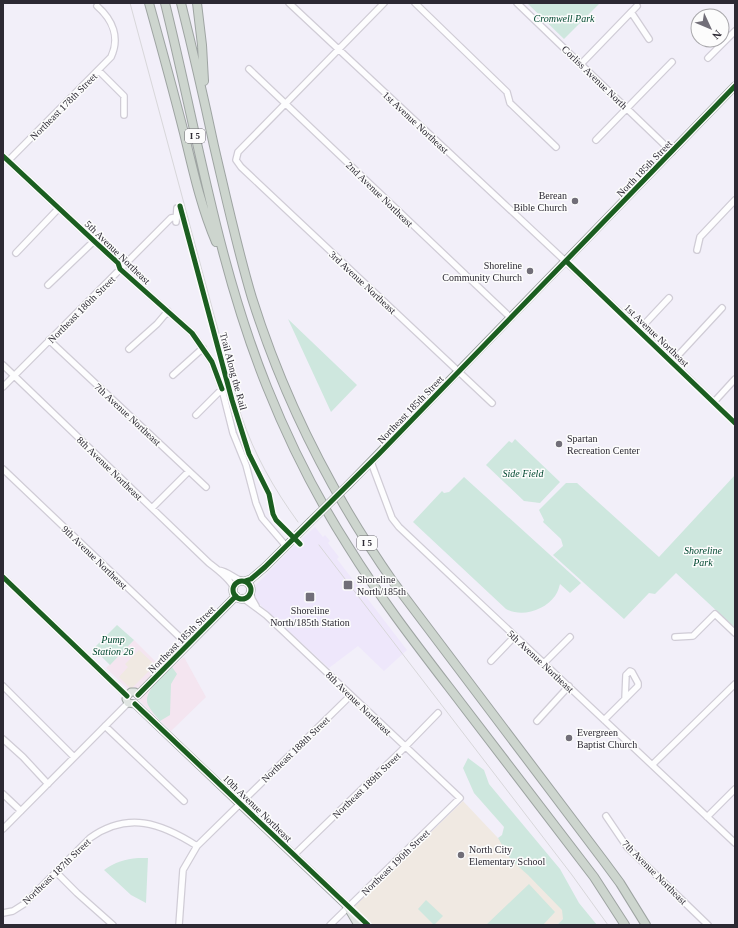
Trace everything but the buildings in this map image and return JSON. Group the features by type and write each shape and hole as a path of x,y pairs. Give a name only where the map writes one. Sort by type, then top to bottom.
{"highway":[{"path":"149,3 206,218 227,268"},
{"name":"I 5","path":"165,3 209,201 227,268 250,342 276,408 306,472 347,546 386,603 594,877 625,925"},
{"name":"I 5","path":"182,3 234,232 253,299 281,378 326,472 363,536 400,591 603,860 624,889 646,925"},
{"path":"197,3 202,45 204,102"}],"main road":[{"name":"North 185th Street","path":"566,262 735,86"},
{"name":"Northeast 185th Street","path":"243,581 251,579 265,567 371,462 566,262"},
{"name":"Northeast 185th Street","path":"250,590 262,574 265,567"},
{"path":"243,581 249,584 250,590 248,596 240,597 234,588 236,583 243,581"},
{"name":"Northeast 185th Street","path":"138,695 188,645 240,597"},
{"path":"131,692 135,692 138,695 138,700 130,701 131,692"},
{"name":"10th Avenue Northeast","path":"130,701 294,855 348,908"},
{"path":"348,908 358,925"}],"street":[{"name":"1st Avenue Northeast","path":"289,3 639,330 735,423"},
{"path":"285,103 384,3"},
{"path":"415,3 507,92 510,103 556,147"},
{"name":"Corliss Avenue North","path":"517,3 672,152"},
{"name":"Northeast 178th Street","path":"8,161 111,57 115,39 112,28 106,14 97,6"},
{"path":"581,64 637,6"},
{"path":"631,12 649,39"},
{"path":"708,58 735,31"},
{"path":"596,140 672,62"},
{"path":"98,70 124,96 124,115"},
{"name":"2nd Avenue Northeast","path":"249,70 511,318"},
{"name":"3rd Avenue Northeast","path":"285,103 238,152 236,160 240,167 492,403"},
{"name":"5th Avenue Northeast","path":"3,156 118,263 120,269 192,333 203,348 212,362 222,390 230,422 246,465 256,503 262,518 286,546"},
{"path":"697,250 700,238 734,203"},
{"path":"16,253 59,208"},
{"name":"Northeast 180th Street","path":"3,387 171,218 177,219 177,208"},
{"path":"48,285 94,241"},
{"path":"639,330 669,298"},
{"path":"672,362 722,308"},
{"path":"129,349 157,324 168,311"},
{"name":"7th Avenue Northeast","path":"50,340 206,487"},
{"path":"174,375 203,348"},
{"name":"8th Avenue Northeast","path":"3,366 209,563 222,575 229,579 234,588"},
{"path":"714,402 735,379"},
{"path":"196,415 222,390"},
{"name":"5th Avenue Northeast","path":"371,462 392,518 399,528 735,843"},
{"name":"9th Avenue Northeast","path":"3,469 188,645"},
{"path":"152,508 189,471"},
{"name":"8th Avenue Northeast","path":"218,570 229,573 243,581"},
{"name":"10th Avenue Northeast","path":"3,577 130,701"},
{"name":"8th Avenue Northeast","path":"250,590 252,599 257,608"},
{"name":"8th Avenue Northeast","path":"240,597 257,608 331,675 350,696 460,798"},
{"path":"675,637 692,636 715,614 735,633"},
{"path":"492,661 515,636"},
{"path":"544,663 570,637"},
{"path":"652,765 735,684"},
{"path":"3,686 74,757"},
{"path":"537,721 569,686"},
{"name":"Northeast 188th Street","path":"179,925 183,870 197,846 350,696"},
{"path":"604,720 625,699"},
{"path":"3,829 130,701"},
{"name":"Northeast 189th Street","path":"294,855 438,713"},
{"path":"106,726 184,801"},
{"path":"3,739 48,784"},
{"path":"707,817 735,790"},
{"path":"3,794 21,811"},
{"name":"Northeast 190th Street","path":"330,925 460,798"},
{"name":"7th Avenue Northeast","path":"606,816 627,847 708,925"},
{"name":"Northeast 187th Street","path":"3,913 13,911 24,904 90,838 110,826 126,822 139,822 179,834 197,846"},
{"path":"56,872 82,898 113,925"},
{"name":"10th Avenue Northeast","path":"348,908 368,925"}],"shaded area":[{"name":"Shoreline North/185th Station","path":"315,527 323,537 325,535 330,541 328,543 339,557 337,559 407,650 384,671 358,646 329,668 254,599 252,591 254,587 297,543"},
{"path":"134,640 166,672 184,657 206,697 171,731 106,668"},
{"path":"139,650 155,665 132,688 130,688 119,677 128,667 125,664"},
{"name":"North City Elementary School","path":"463,801 569,913 557,925 371,925 353,908"}],"green space":[{"name":"Cromwell Park","path":"527,3 600,3 564,39"},
{"path":"288,319 357,385 331,412"},
{"name":"Side Field","path":"515,439 560,482 540,503 524,501 486,465 509,441 512,443"},
{"name":"Shoreline Park","path":"735,475 735,628 676,573 655,594 649,593 624,619 553,555 563,546 561,539 543,522 544,520 539,510 566,483 577,483 659,557"},
{"path":"464,477 581,583 570,593 560,584 551,601 539,609 526,613 519,613 506,609 413,522 442,491 444,493 449,492"},
{"name":"Pump Station 26","path":"117,625 134,640 110,665 92,650"},
{"path":"172,667 177,674 171,684 170,715 160,721 148,705 148,695 159,679"},
{"path":"468,758 484,770 489,784 560,869 579,903 597,925 557,925 563,919 562,910 511,860 498,838 502,835 504,827 474,793 463,768"},
{"path":"148,858 146,903 131,895 104,870 120,861"},
{"path":"529,884 555,912 543,925 486,925"},
{"path":"426,900 443,916 434,925 418,909"}],"tram line":[{"path":"130,3 241,415 252,444 265,471 298,522"},
{"path":"319,545 572,875 608,925"}],"cycle path":[{"path":"245,581 251,579 265,567 378,455 735,86"},
{"path":"3,156 118,263 120,269 192,333 212,362 222,389"},
{"name":"Trail Along the Rail","path":"180,206 232,400 249,454 269,494 273,514 276,520 300,544"},
{"path":"566,261 735,423"},
{"path":"3,577 127,696"},
{"path":"242,581 248,584 251,590 248,596 242,599 236,596 233,590 236,584 242,581"},
{"path":"138,695 236,596"},
{"path":"135,704 368,925"}],"place":[{"name":"Berean Bible Church","path":"575,201"},
{"name":"Shoreline Community Church","path":"530,271"},
{"name":"Spartan Recreation Center","path":"559,444"},
{"name":"Shoreline North/185th","path":"348,585"},
{"name":"Shoreline North/185th Station","path":"310,597"},
{"name":"Evergreen Baptist Church","path":"569,738"},
{"name":"North City Elementary School","path":"461,855"}]}
